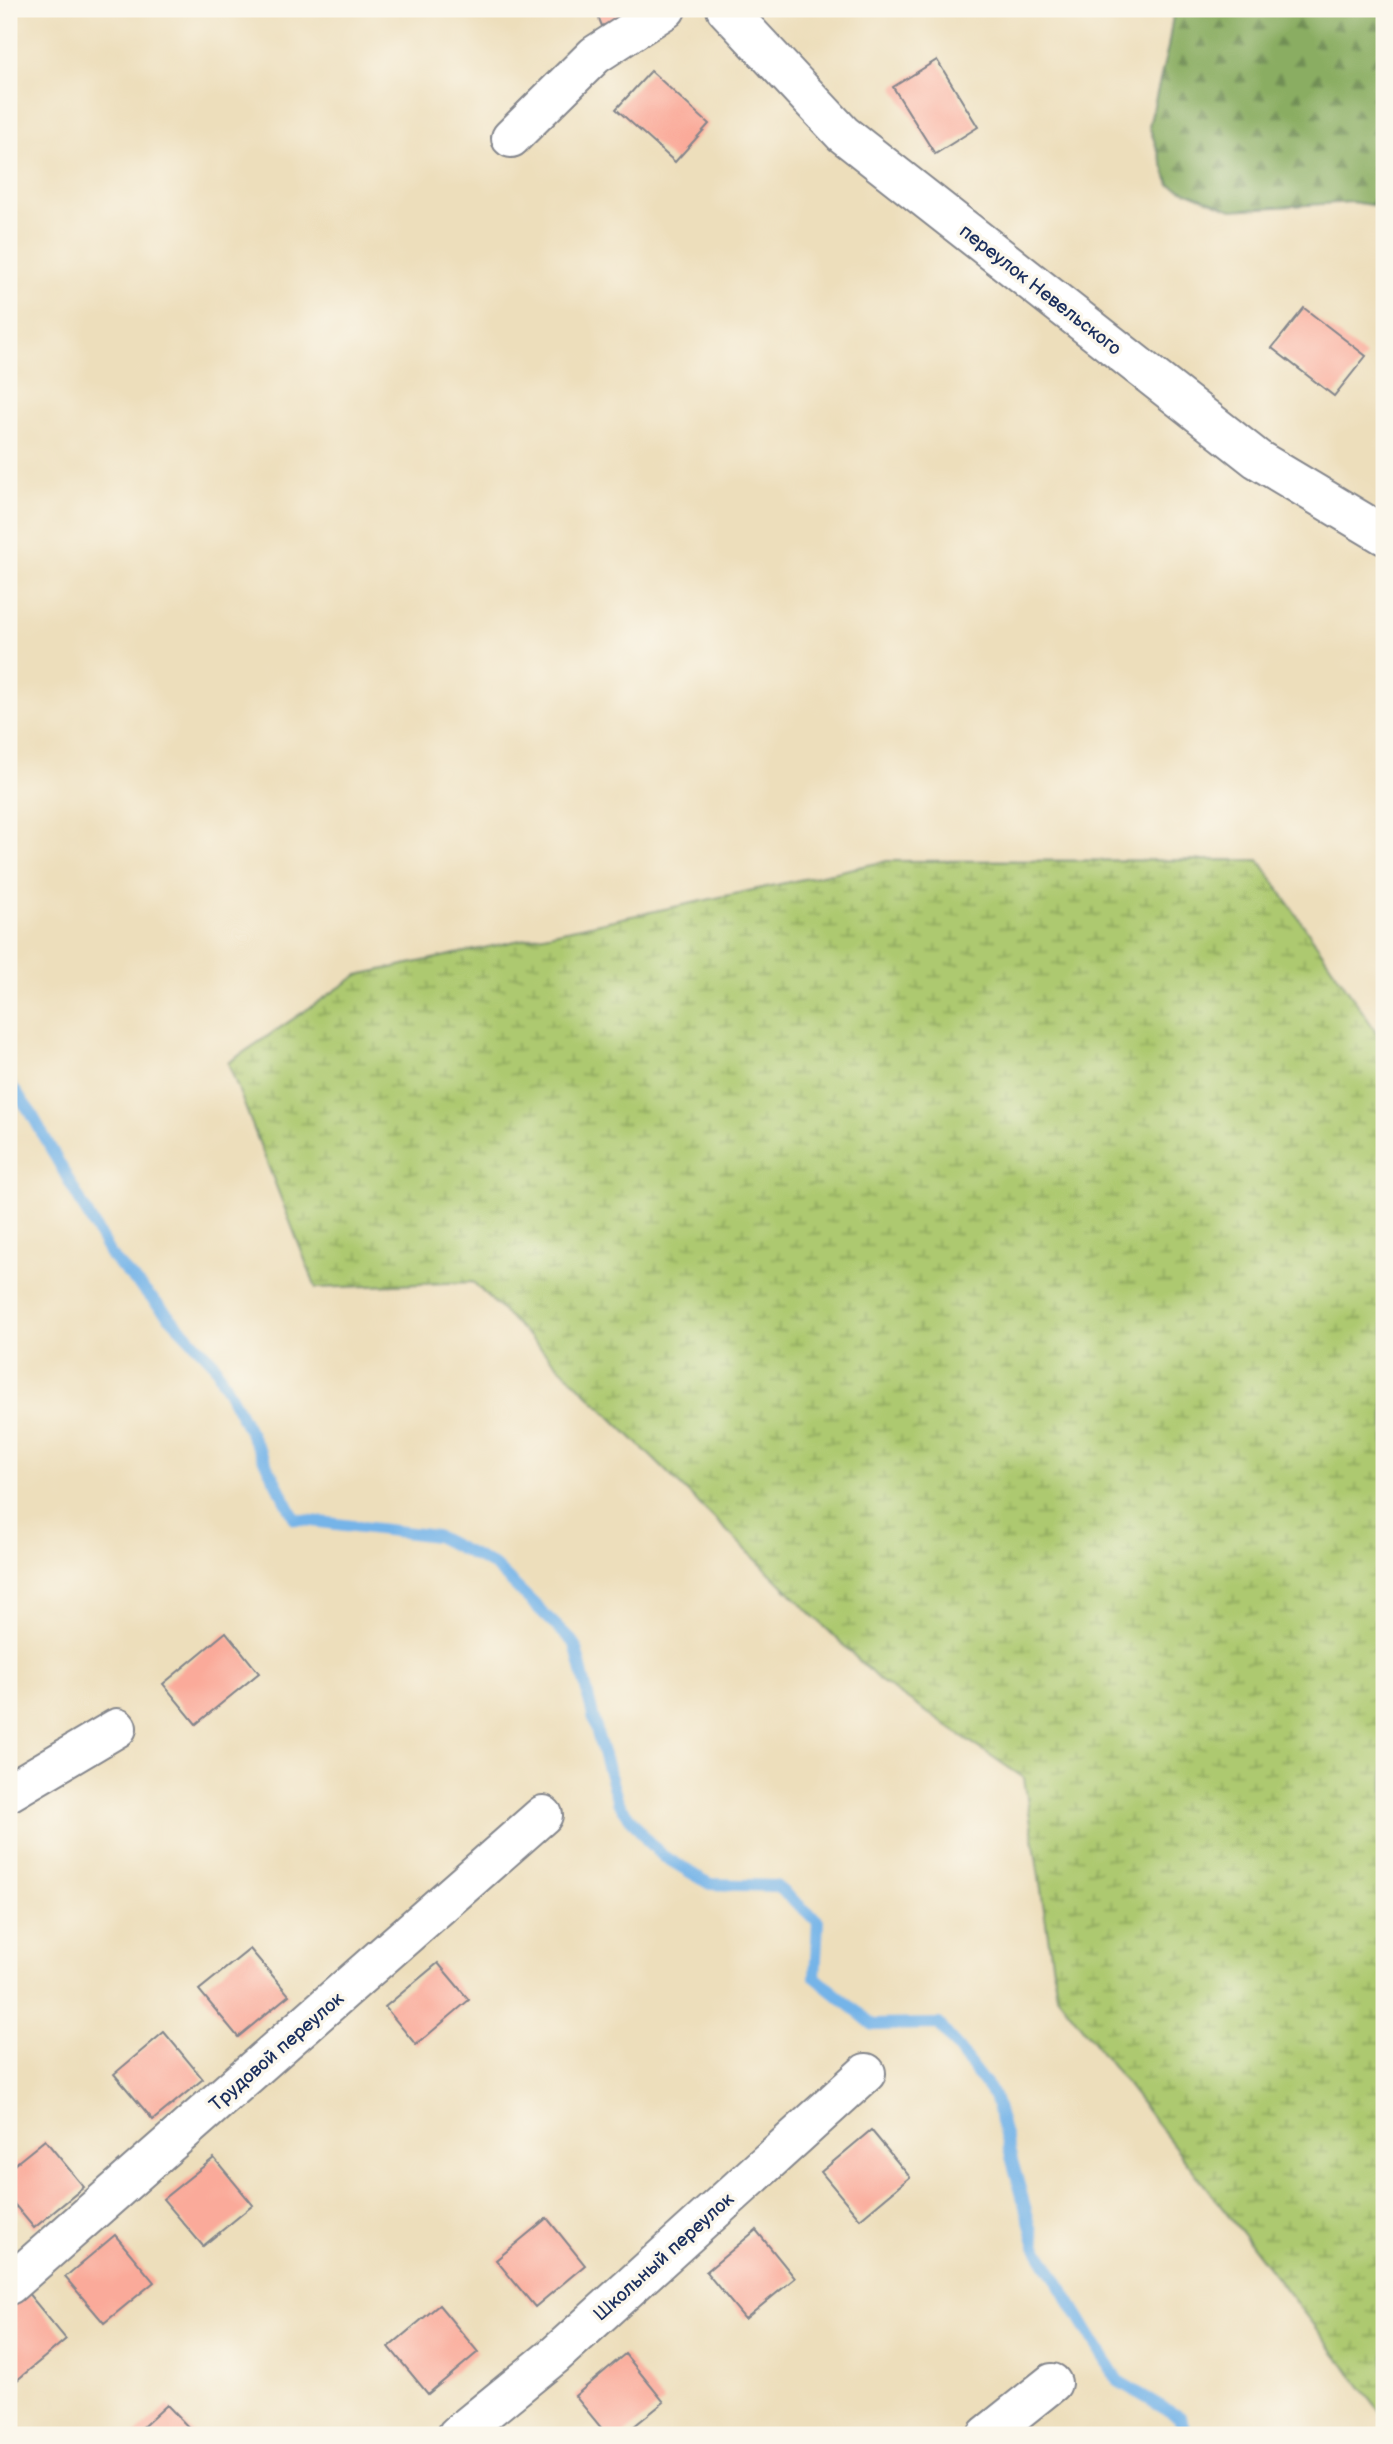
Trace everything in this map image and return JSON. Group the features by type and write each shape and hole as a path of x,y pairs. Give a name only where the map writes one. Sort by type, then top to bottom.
{"lane":[{"path":"512,138 595,55 666,9"},
{"name":"переулок Невельского","path":"726,9 843,134 1257,459 1384,535"},
{"path":"9,1792 117,1728"},
{"name":"Трудовой переулок","path":"9,2285 543,1815"},
{"name":"Школьный переулок","path":"457,2435 555,2355 866,2073"},
{"path":"987,2435 1052,2383"}],"green space":[{"path":"1174,9 1384,9 1384,207 1352,202 1232,210 1170,185 1149,126"},
{"path":"1259,860 1384,1043 1384,2416 1057,1995 1024,1778 879,1680 473,1282 316,1288 228,1063 358,975 887,861"}],"building":[{"path":"595,9 647,9 602,26"},
{"path":"937,60 978,127 935,154 893,87"},
{"path":"651,71 709,124 675,162 616,109"},
{"path":"1304,308 1366,356 1334,396 1272,348"},
{"path":"226,1632 259,1673 196,1724 163,1684"},
{"path":"250,1949 289,1995 238,2037 199,1990"},
{"path":"438,1963 469,2000 416,2045 385,2007"},
{"path":"164,2032 203,2079 153,2120 114,2074"},
{"path":"871,2130 910,2177 860,2219 821,2172"},
{"path":"45,2140 84,2187 34,2228 9,2198 9,2169"},
{"path":"214,2158 253,2205 203,2246 163,2199"},
{"path":"547,2218 585,2265 535,2307 496,2260"},
{"path":"756,2230 795,2278 745,2319 706,2272"},
{"path":"115,2235 154,2282 104,2323 65,2277"},
{"path":"27,2292 66,2339 16,2381 9,2372 9,2307"},
{"path":"439,2305 478,2352 428,2394 389,2347"},
{"path":"625,2354 664,2402 623,2435 607,2435 575,2396"},
{"path":"167,2405 196,2435 134,2435"}],"waterway":[{"path":"9,1083 31,1113 111,1256 213,1362 295,1519 436,1536 495,1566 575,1644 618,1802 646,1839 663,1856 710,1884 776,1886 818,1921 815,1977 873,2025 939,2024 994,2096 1036,2246 1118,2381 1179,2417 1189,2435"}]}
